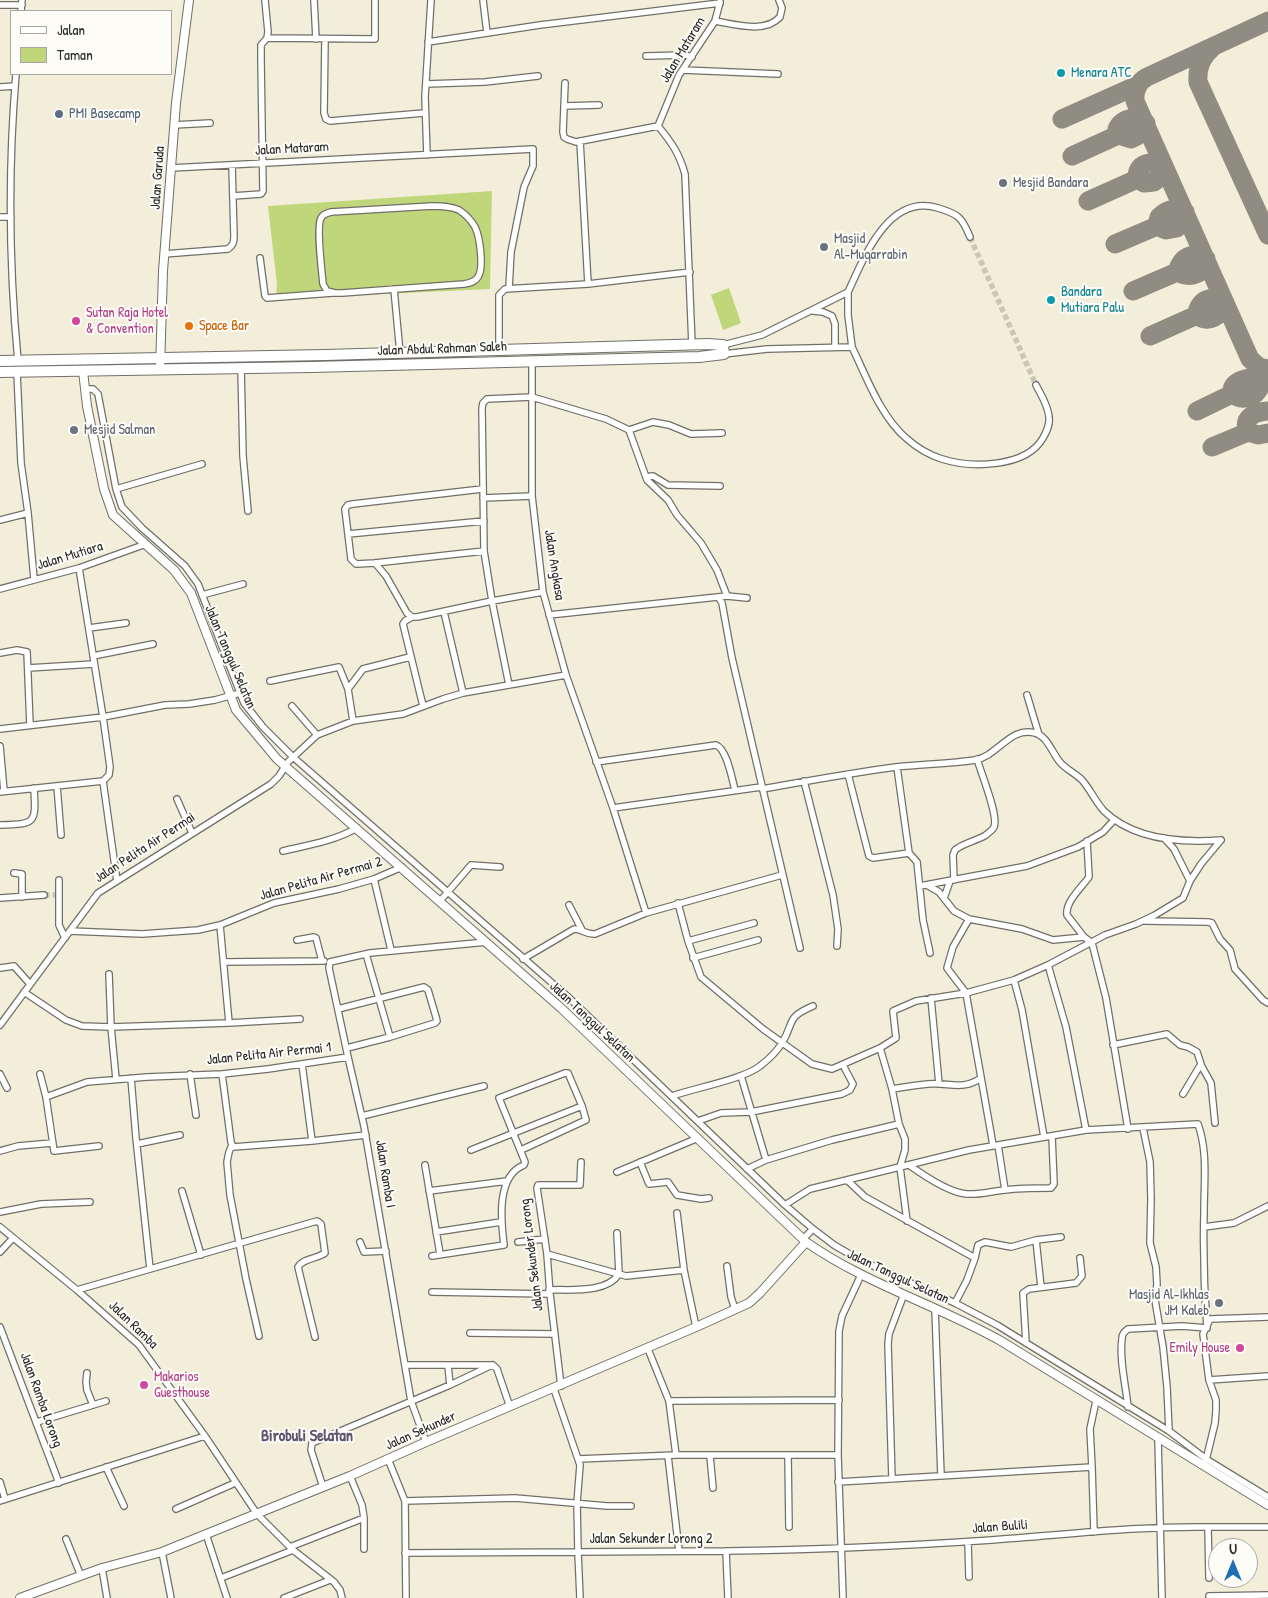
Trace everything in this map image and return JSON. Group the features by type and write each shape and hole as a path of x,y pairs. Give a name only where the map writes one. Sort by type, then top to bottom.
{"highway":[{"name":"Jalan Abdul Rahman Saleh","path":"0,372 83,371 160,364 325,356 585,348 692,345 723,350"},
{"path":"585,348 585,360"},
{"name":"Jalan Abdul Rahman Saleh","path":"0,361 241,367 326,366 699,357 723,350"},
{"path":"325,356 326,366"}],"street":[{"name":"Jalan Garuda","path":"160,364 164,254 174,125 188,0"},
{"path":"233,196 263,193 261,45 267,38 265,0"},
{"path":"314,0 316,39"},
{"path":"267,38 375,39 376,0"},
{"path":"427,155 424,113 432,0"},
{"path":"483,0 487,33"},
{"path":"715,21 768,26 780,17 782,8 778,0"},
{"name":"Jalan Mataram","path":"428,42 721,1 715,21 683,70 658,126"},
{"path":"0,5 22,5"},
{"path":"324,40 324,113 326,119 330,121 424,113"},
{"path":"646,56 686,55 692,57"},
{"path":"683,70 778,74"},
{"path":"16,75 10,170 18,361"},
{"path":"426,84 485,82 538,76"},
{"path":"565,83 564,136 567,139 580,141 658,126 674,145 681,159 685,174 692,345"},
{"path":"0,87 15,86"},
{"path":"564,106 599,105"},
{"path":"174,125 210,123"},
{"path":"580,141 588,284"},
{"name":"Jalan Mataram","path":"171,168 533,149 533,166 524,187 511,252 509,288"},
{"path":"164,254 228,249 231,247 234,243 232,165"},
{"path":"260,258 265,296 268,298 464,284 474,282 479,277 479,243 475,228 468,217 460,210 451,207 432,206 324,214 321,217 319,228 323,284 327,291 335,293"},
{"path":"970,237 957,214 925,206 902,212 885,225 861,262 848,292 848,315 852,347 894,427 924,451 942,459 960,463 994,464 1025,455 1037,447 1049,426 1049,417 1044,400 1036,385"},
{"path":"0,217 11,217"},
{"path":"499,351 499,294 509,288 588,284 690,272"},
{"path":"394,289 400,354"},
{"name":"Jalan Abdul Rahman Saleh","path":"723,350 762,335 848,292"},
{"path":"810,311 823,312 832,316 835,324 835,346"},
{"name":"Jalan Abdul Rahman Saleh","path":"723,350 852,347"},
{"name":"Jalan Angkasa","path":"532,360 532,496 543,592 566,675 613,808 646,913"},
{"path":"241,367 243,456 248,511"},
{"name":"Jalan Tanggul Selatan","path":"83,371 104,489 113,515 174,570 190,593 230,696 242,718 359,830 567,1014 698,1138 808,1235 834,1245 858,1259 955,1303 997,1325 1169,1431 1206,1458 1268,1497"},
{"path":"17,372 21,463 34,580"},
{"name":"Jalan Tanggul Selatan","path":"85,389 91,388 98,394 116,489 122,507 142,528 185,566 198,584 244,703 289,761 370,825 567,996 785,1205 827,1257 1001,1341 1268,1505"},
{"path":"509,685 484,551 482,403 492,398 532,397 606,419 629,430 654,422 669,425 691,434 722,433"},
{"path":"629,430 651,486 661,493 701,543 717,570 728,596"},
{"path":"116,489 202,464"},
{"path":"646,477 653,476 668,485 720,486"},
{"path":"661,493 668,485"},
{"path":"482,489 348,505 345,509 351,559 356,564 484,551"},
{"path":"483,498 532,496"},
{"path":"0,520 28,513"},
{"path":"348,534 484,521"},
{"name":"Jalan Mutiara","path":"0,589 78,568 146,544"},
{"path":"375,563 386,576 407,613 412,617"},
{"path":"0,746 2,791 103,781 109,775 110,767 103,717 78,568"},
{"path":"202,595 243,584"},
{"path":"423,706 410,657 404,621 412,617 543,592"},
{"path":"549,615 728,596 747,598"},
{"path":"719,598 724,609 732,658 800,948"},
{"path":"444,612 463,693"},
{"path":"89,628 126,623"},
{"path":"93,656 154,644"},
{"path":"0,653 17,650 26,652 30,726"},
{"path":"348,689 363,669 410,657"},
{"path":"28,668 94,664"},
{"path":"270,681 337,667 341,670 348,689 354,721"},
{"path":"289,761 317,735 354,721 403,714 463,693 566,675"},
{"path":"0,729 103,717 165,704 189,704 240,693"},
{"path":"1027,695 1039,735"},
{"path":"292,706 317,735"},
{"path":"613,808 897,767 977,760 994,751 1016,734 1032,732 1039,735 1048,744 1060,763 1083,782 1094,800 1114,820 1135,830 1185,842 1221,840 1201,864 1190,881 1183,898 1142,921 1105,935 1048,965 1014,980 966,993 909,1003 893,1011 896,1038 880,1048 843,1065 829,1069 815,1066 782,1043 701,976 693,958 678,903"},
{"path":"596,762 716,745 720,746 724,754 736,790"},
{"path":"944,898 952,880 955,850 985,835 993,829 995,822 992,801 983,781 977,760"},
{"name":"Jalan Pelita Air Permai","path":"0,1024 98,893 270,784 280,776 289,761"},
{"path":"897,767 908,853 917,862 923,920 930,953"},
{"path":"848,774 869,856 873,858 908,853"},
{"path":"103,781 117,880"},
{"path":"804,781 833,895 838,929 837,946"},
{"path":"57,786 61,835"},
{"path":"0,825 24,824 33,818 35,815 34,788"},
{"path":"177,800 192,833"},
{"path":"920,886 1027,866 1078,847 1103,832 1114,820"},
{"path":"283,851 344,836 370,825"},
{"path":"1164,838 1174,849 1190,881"},
{"path":"1087,841 1089,877 1066,911 1084,937 1092,942 1106,998 1128,1129"},
{"path":"440,901 471,865 500,867"},
{"name":"Jalan Pelita Air Permai 2","path":"70,931 152,934 220,925 274,903 339,889 374,879 402,867"},
{"path":"14,873 22,874 22,897"},
{"path":"523,959 576,929 589,934 595,934 646,913 782,875"},
{"path":"374,879 391,950"},
{"path":"59,880 59,925 65,938"},
{"path":"927,885 936,890 954,911 969,919 1022,929 1053,940 1084,937"},
{"path":"0,898 44,895"},
{"path":"570,905 582,930"},
{"path":"969,919 953,947 947,968 966,993 981,1078 1005,1190"},
{"path":"1142,921 1212,923 1220,939 1230,950 1235,969 1268,1003"},
{"path":"688,941 754,923"},
{"path":"220,925 229,1023"},
{"path":"297,940 316,938 322,961"},
{"path":"693,958 758,940"},
{"path":"224,962 330,962 391,950 487,942"},
{"path":"366,954 390,1037"},
{"name":"Jalan Pelita Air Permai 1","path":"46,1097 82,1084 131,1078 222,1074 348,1057 329,968 330,962"},
{"path":"1048,965 1066,1027 1086,1130"},
{"path":"0,968 14,966 30,984"},
{"path":"109,974 116,1080"},
{"path":"1014,980 1022,1010 1044,1137"},
{"path":"338,1010 424,986 428,990 437,1020 435,1023 347,1048"},
{"path":"24,992 68,1021 82,1026 111,1027 300,1019"},
{"path":"931,998 939,1084"},
{"path":"672,1096 741,1076 759,1067 782,1043 793,1018 799,1012 813,1006"},
{"path":"1114,1045 1168,1034 1180,1045 1197,1052 1201,1065 1211,1082 1215,1123"},
{"path":"880,1048 905,1142 900,1167 907,1221"},
{"path":"348,1057 366,1135"},
{"path":"302,1064 312,1142"},
{"path":"698,1121 721,1113 751,1112 845,1093 852,1088 852,1084 843,1065"},
{"path":"1183,1094 1201,1065"},
{"path":"432,1256 504,1245 501,1222 502,1203 507,1181 515,1168 525,1163 499,1100 501,1097 566,1072 569,1074 582,1106 586,1117 585,1121 521,1150"},
{"path":"0,1074 7,1088"},
{"path":"40,1074 46,1097 54,1150 56,1152 99,1146"},
{"path":"190,1074 196,1115"},
{"path":"222,1074 232,1145 228,1152 227,1169 230,1195 259,1336"},
{"path":"741,1076 766,1160"},
{"path":"131,1078 150,1269"},
{"path":"892,1089 939,1084 964,1086 972,1084 981,1078"},
{"path":"362,1116 484,1086"},
{"path":"471,1150 582,1106"},
{"path":"747,1169 766,1160 832,1140 899,1124"},
{"path":"785,1205 810,1189 946,1155 996,1145 1086,1130 1198,1124 1204,1149 1204,1295 1207,1328"},
{"path":"1143,1128 1150,1162 1150,1243 1156,1267 1157,1284 1155,1300 1161,1329 1169,1431"},
{"path":"137,1144 180,1135"},
{"name":"Jalan Ramba I","path":"232,1145 236,1147 312,1142 366,1135 405,1365"},
{"path":"909,1165 924,1176 951,1190 967,1194 978,1195 1005,1190 1054,1186 1052,1136"},
{"path":"617,1172 698,1138"},
{"path":"0,1152 18,1146 52,1143"},
{"name":"Jalan Sekunder Lorong","path":"557,1388 555,1334 538,1186 580,1185 581,1162"},
{"path":"640,1162 649,1184 668,1182 677,1195 701,1199 709,1198"},
{"path":"425,1165 440,1254"},
{"path":"847,1180 865,1197 975,1258"},
{"path":"429,1191 507,1181"},
{"path":"182,1191 201,1255"},
{"path":"0,1212 41,1204 90,1202"},
{"path":"1204,1227 1234,1223 1268,1206"},
{"path":"677,1213 684,1270 696,1328"},
{"path":"77,1290 312,1222 320,1223 325,1253 300,1263 298,1267 315,1337"},
{"path":"436,1232 501,1222"},
{"name":"Jalan Ramba","path":"0,1227 77,1290 143,1349 257,1514"},
{"path":"432,1292 549,1292 595,1288 612,1281 619,1274 617,1233"},
{"name":"Jalan Sekunder","path":"20,1598 102,1568 162,1552 350,1476 696,1328 749,1303 760,1293 808,1235"},
{"path":"955,1303 967,1280 978,1245 985,1242 1011,1247 1036,1240 1061,1237"},
{"path":"0,1252 13,1238"},
{"path":"518,1242 545,1239"},
{"path":"1036,1240 1041,1287"},
{"path":"360,1242 364,1252 386,1251"},
{"path":"547,1254 631,1276 684,1270"},
{"path":"1026,1343 1023,1293 1029,1289 1078,1282 1082,1278 1080,1258"},
{"path":"727,1266 731,1297 735,1309"},
{"path":"843,1598 838,1482 838,1351 842,1316 862,1275"},
{"path":"892,1479 888,1344 904,1294"},
{"path":"935,1308 941,1476"},
{"path":"1204,1467 1215,1424 1216,1400 1209,1380 1203,1334 1210,1319 1268,1317"},
{"path":"1128,1407 1122,1356 1124,1332 1128,1329 1161,1329 1182,1326 1207,1328"},
{"name":"Jalan Ramba Lorong","path":"0,1327 59,1482"},
{"path":"470,1333 555,1334"},
{"path":"648,1349 669,1401 676,1456"},
{"path":"426,1442 411,1401 405,1365 492,1365 497,1369 510,1407"},
{"path":"323,1487 311,1450 312,1443 492,1365"},
{"path":"448,1366 450,1384"},
{"path":"87,1373 87,1390 93,1405"},
{"path":"1209,1380 1268,1376"},
{"name":"Jalan Sekunder Lorong 2","path":"557,1388 578,1459 580,1473 576,1503 578,1552 726,1551 728,1598"},
{"path":"669,1401 839,1400"},
{"path":"36,1422 106,1401"},
{"path":"1094,1532 1090,1429 1096,1401"},
{"path":"0,1482 2,1500 204,1436"},
{"path":"1158,1439 1162,1598"},
{"path":"788,1455 789,1527"},
{"path":"578,1459 668,1456 838,1455"},
{"path":"668,1456 679,1551"},
{"path":"710,1456 713,1488"},
{"path":"388,1459 405,1501 406,1598"},
{"path":"106,1467 124,1506"},
{"path":"838,1482 1092,1467"},
{"path":"350,1476 362,1505 364,1549"},
{"path":"176,1508 235,1483"},
{"path":"405,1501 490,1497 607,1506 631,1506"},
{"path":"257,1514 291,1548 330,1580 340,1590 342,1598"},
{"path":"221,1578 364,1518"},
{"name":"Jalan Bulili","path":"726,1551 842,1549 1160,1528 1268,1526"},
{"path":"1208,1527 1208,1538"},
{"path":"206,1534 227,1598"},
{"path":"66,1539 80,1576"},
{"path":"968,1542 969,1577"},
{"path":"162,1552 171,1598"},
{"path":"405,1553 578,1552 580,1598"},
{"path":"102,1568 107,1598"},
{"path":"284,1598 330,1580"},
{"path":"1209,1596 1268,1595"}],"green space":[{"path":"492,191 490,289 276,299 277,284 268,206"},
{"path":"729,288 741,323 723,330 711,295"}],"taxiway":[{"path":"1268,21 1147,77 1137,87 1135,97 1135,101 1250,359 1259,367 1268,369"},
{"path":"1213,47 1201,62 1198,71 1198,82 1268,235"},
{"path":"1062,119 1138,85"},
{"path":"1072,156 1118,135 1131,139 1142,132 1146,123 1138,118 1126,120 1117,129 1118,135"},
{"path":"1088,201 1137,179 1139,169 1146,164 1155,163 1164,166 1161,176 1154,182 1144,183 1137,179"},
{"path":"1115,244 1157,226 1159,217 1165,212 1175,209 1185,212 1184,219 1177,228 1166,230 1157,226"},
{"path":"1133,291 1177,272 1181,263 1188,257 1196,256 1206,259 1202,269 1196,274 1187,275 1177,272"},
{"path":"1150,336 1197,315 1205,319 1214,318 1225,303 1216,299 1207,300 1200,305 1197,315"},
{"path":"1249,378 1261,382 1260,387 1254,394 1246,398 1237,397 1232,394 1236,383 1249,378"},
{"path":"1197,411 1232,394"},
{"path":"1248,432 1248,419 1254,414 1268,411"},
{"path":"1212,447 1248,432 1258,435 1268,433"}],"tunnel":[{"path":"970,237 1036,385"},
{"path":"44,895 55,895"}],"place":[{"name":"Menara ATC","path":"1061,73"},
{"name":"PMI Basecamp","path":"59,114"},
{"name":"Mesjid Bandara","path":"1003,183"},
{"name":"Masjid Al-Muqarrabin","path":"824,247"},
{"name":"Bandara Mutiara Palu","path":"1051,300"},
{"name":"Sutan Raja Hotel & Convention","path":"76,321"},
{"name":"Space Bar","path":"189,326"},
{"name":"Mesjid Salman","path":"74,430"},
{"name":"Masjid Al-Ikhlas JM Kaleb","path":"1219,1303"},
{"name":"Emily House","path":"1240,1348"},
{"name":"Makarios Guesthouse","path":"144,1385"}],"district":[{"name":"Birobuli Selatan","path":"307,1437"}]}
